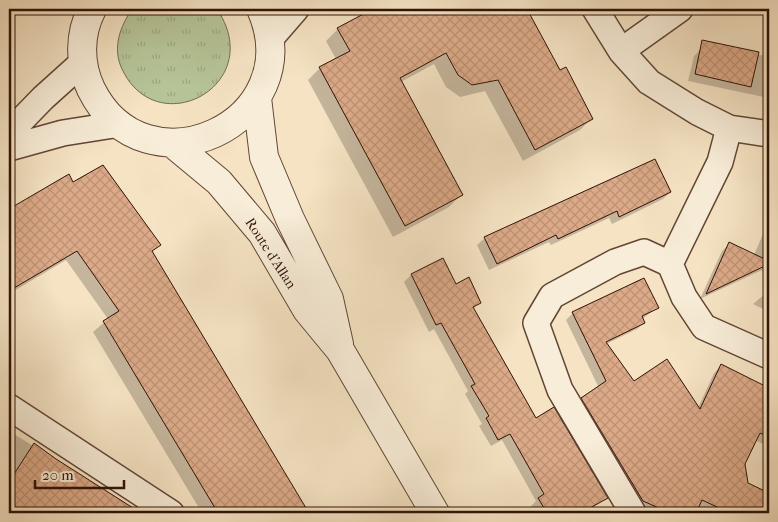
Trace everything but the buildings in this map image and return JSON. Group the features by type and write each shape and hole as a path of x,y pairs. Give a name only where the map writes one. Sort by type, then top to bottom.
{"street":[{"path":"92,9 84,31 83,62 87,80 95,97 106,112 136,134 172,143 192,142 211,136 229,127 244,114 257,98 265,80 270,60 270,39 261,9"},
{"path":"270,39 296,9"},
{"path":"595,9 621,51 648,82 697,112 729,128 769,134"},
{"path":"621,51 680,9"},
{"path":"9,133 43,98 83,62"},
{"name":"Route d'Allan","path":"257,98 264,157 290,219 329,299 340,350"},
{"path":"9,148 63,132 120,124"},
{"path":"670,264 720,162 729,128"},
{"name":"Route d'Allan","path":"172,143 219,182 262,233 307,310 340,350 435,513"},
{"path":"632,513 560,390 536,322 552,296 615,262 644,252 670,264 684,297 704,327 769,356"},
{"path":"9,407 171,513"}],"green space":[{"path":"132,9 217,9 229,36 229,61 219,81 202,96 181,103 159,102 138,91 122,69 118,53 121,30"}]}
